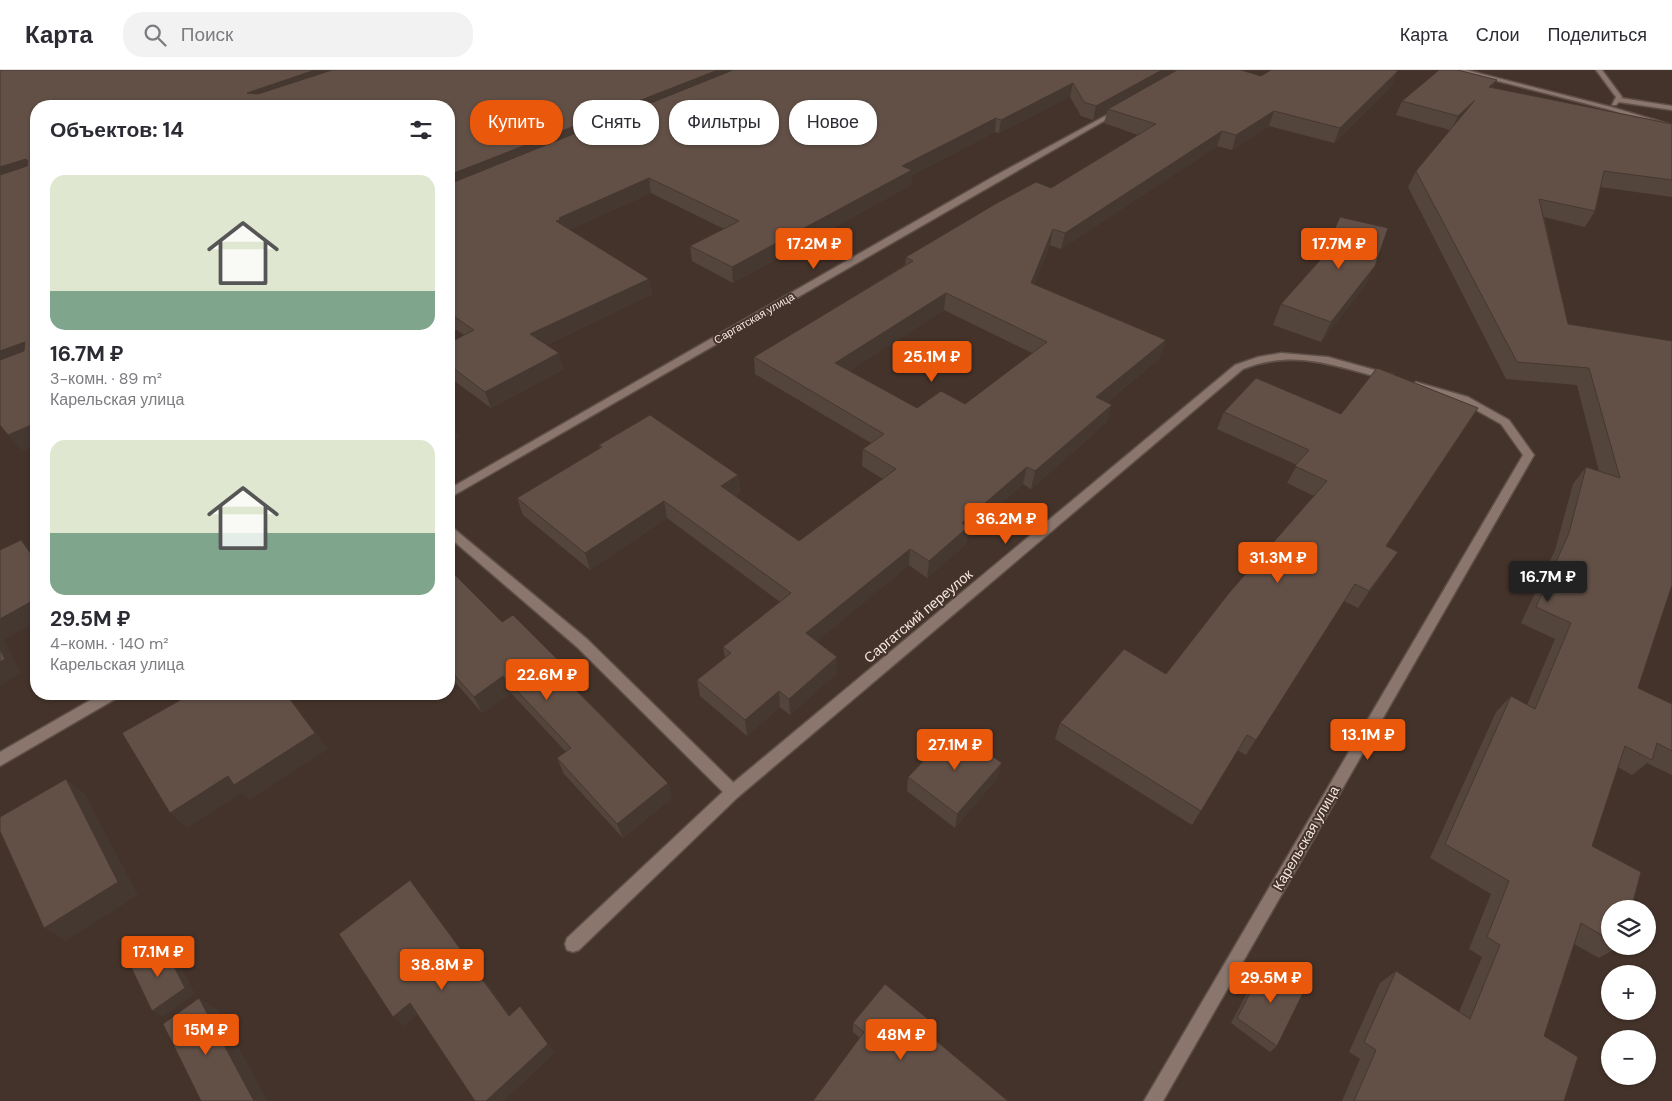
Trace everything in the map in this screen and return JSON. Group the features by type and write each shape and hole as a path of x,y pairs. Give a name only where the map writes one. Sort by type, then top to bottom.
{"street":[{"path":"1458,70 1609,108 1672,127"},
{"path":"1599,70 1619,97 1618,100"},
{"path":"1609,108 1618,100"},
{"path":"1618,100 1672,108"},
{"name":"Саргатская улица","path":"455,491 994,180 1132,103"},
{"name":"Саргатский переулок","path":"573,944 733,792 1239,367 1264,358 1296,356 1329,360 1464,399 1505,422"},
{"name":"Карельская улица","path":"1153,1101 1528,455 1505,422"},
{"path":"455,536 582,643 733,792"},
{"path":"0,760 102,700"}],"building":[{"path":"0,70 315,70 247,93 258,94 332,70 718,70 641,100 573,100 573,127 563,131 563,100 470,100 470,145 526,145 455,173 455,100 30,100 30,426 8,435 0,425 0,360 24,351 25,342 0,351 0,175 27,166 28,161 26,159 0,167"},
{"path":"733,70 1162,70 1096,106 1084,102 1073,83 1001,120 996,118 902,166 912,170 732,267 690,246 739,221 649,178 559,218 562,219 556,221 649,279 530,334 559,353 485,392 455,370 455,340 474,330 455,317 455,182 546,145 563,145 563,138 573,134 573,145 659,145 658,100"},
{"path":"1177,70 1241,70 1261,76 1271,70 1398,71 1340,128 1274,111 1236,135 1222,131 1065,233 1053,229 1031,283 1166,340 1096,397 1112,405 1035,471 1027,467 962,523 968,527 929,561 910,549 806,633 837,657 789,699 779,691 745,720 697,680 731,653 723,647 791,593 664,501 585,553 517,498 602,447 599,445 650,415 738,475 721,486 799,541 896,469 863,449 884,434 754,357 913,261 906,257 997,203 1036,182 1051,188 1156,124 1108,109","holes":["946,293 1047,342 965,404 941,391 917,408 835,363"]},
{"path":"1439,70 1458,70 1497,80 1489,87 1672,124 1672,180 1604,171 1595,211 1539,199 1568,324 1672,341 1672,585 1638,688 1672,704 1672,751 1657,743 1652,760 1625,746 1592,846 1641,872 1633,900 1601,900 1601,935 1581,923 1544,1036 1578,1057 1564,1101 1354,1101 1376,1050 1364,1042 1396,971 1470,1019 1500,945 1487,937 1509,881 1445,844 1511,696 1535,709 1571,623 1536,607 1569,533 1586,467 1620,478 1589,368 1517,362 1416,171 1475,100 1458,116 1402,101"},
{"path":"1340,217 1388,228 1375,266 1331,322 1281,304 1321,259"},
{"path":"1377,368 1478,408 1386,546 1398,552 1369,591 1355,584 1256,740 1247,735 1201,811 1060,723 1124,649 1166,674 1229,593 1327,481 1295,466 1309,450 1224,412 1256,378 1341,414"},
{"path":"21,540 30,553 30,602 0,619 0,550"},
{"path":"455,575 502,622 513,615 569,671 562,676 668,783 617,824 557,758 571,748 503,676 474,697 455,676"},
{"path":"0,649 5,659 0,662"},
{"path":"180,700 290,700 315,733 234,785 228,776 170,813 122,733"},
{"path":"954,729 1002,763 957,814 908,777"},
{"path":"66,779 118,882 44,928 0,831 0,817"},
{"path":"410,880 509,1016 520,1006 548,1044 486,1101 475,1101 410,1003 393,1017 339,934"},
{"path":"163,945 185,988 152,1011 131,967"},
{"path":"1266,962 1305,989 1277,1046 1237,1018"},
{"path":"885,984 928,1019 921,1028 1008,1101 813,1101 864,1032 853,1023"},
{"path":"199,998 254,1101 201,1101 163,1024"}]}
